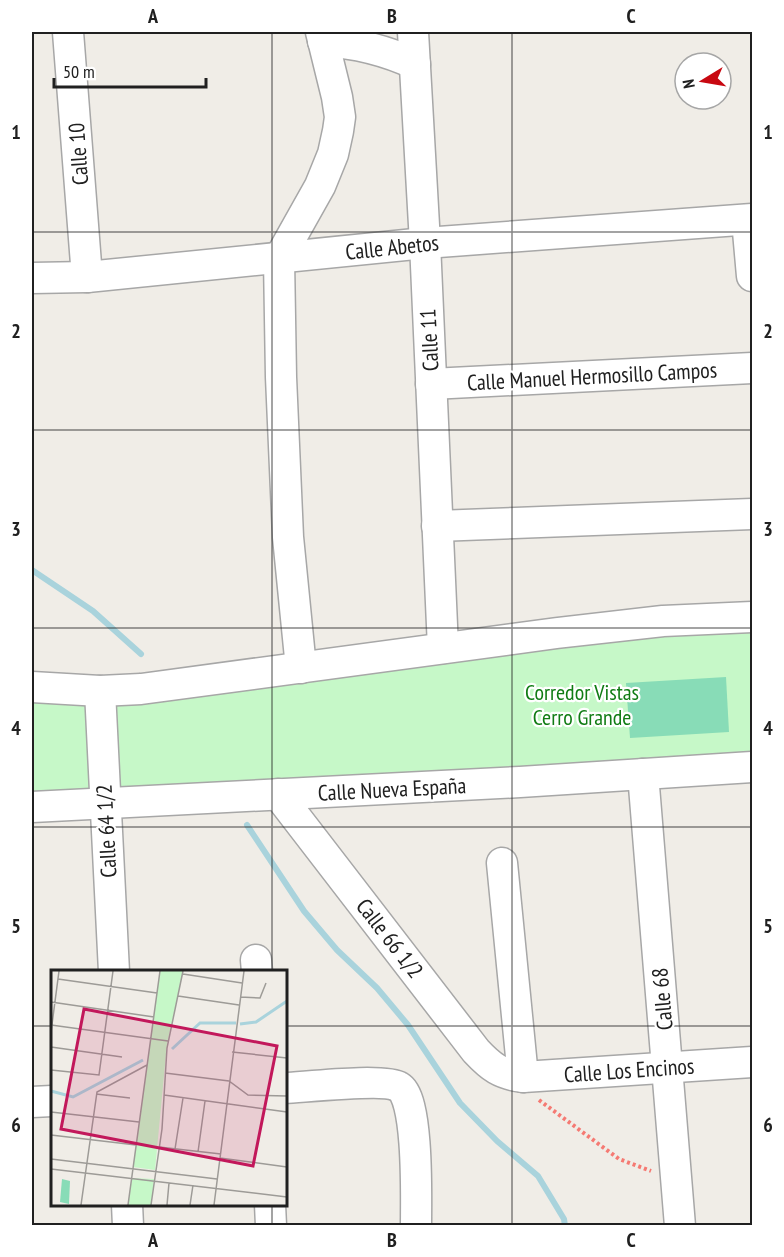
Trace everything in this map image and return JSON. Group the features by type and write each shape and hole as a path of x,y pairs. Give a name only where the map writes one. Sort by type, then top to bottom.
{"street":[{"name":"Calle 10","path":"68,32 87,277"},
{"name":"Calle 11","path":"413,32 425,243 442,648"},
{"path":"301,668 288,537 281,377 279,259 320,186 333,154 338,131 340,117 337,97 322,36 383,50 415,64"},
{"name":"Calle Abetos","path":"32,278 87,277 425,243 750,219"},
{"path":"750,219 753,276"},
{"name":"Calle Manuel Hermosillo Campos","path":"431,384 753,368"},
{"path":"436,526 753,514"},
{"path":"32,687 109,691 187,684 442,648 651,622 753,617"},
{"name":"Calle 64 1/2","path":"109,691 104,804 114,970"},
{"name":"Calle Nueva España","path":"32,807 753,768"},
{"name":"Calle 68","path":"643,774 680,1226"},
{"name":"Calle 66 1/2","path":"278,794 476,1051 489,1065 514,1076"},
{"path":"502,863 514,1076"},
{"name":"Calle Los Encinos","path":"514,1076 753,1062"},
{"path":"286,1088 378,1083 399,1086 406,1093 413,1124 416,1226"},
{"path":"32,1102 51,1101"},
{"path":"127,1206 128,1226"},
{"path":"270,1206 271,1226"}],"path":[{"path":"514,1076 619,1159 677,1181"}],"green space":[{"name":"Corredor Vistas Cerro Grande","path":"752,625 752,766 98,802 95,693"},
{"path":"726,677 729,732 630,738 626,683"},
{"path":"32,689 89,693 94,803 32,806"}],"waterway":[{"path":"32,570 93,611 141,654"},
{"path":"247,825 304,911 337,950 377,988 408,1025 460,1103 497,1141 538,1176 564,1219 565,1226"}]}
